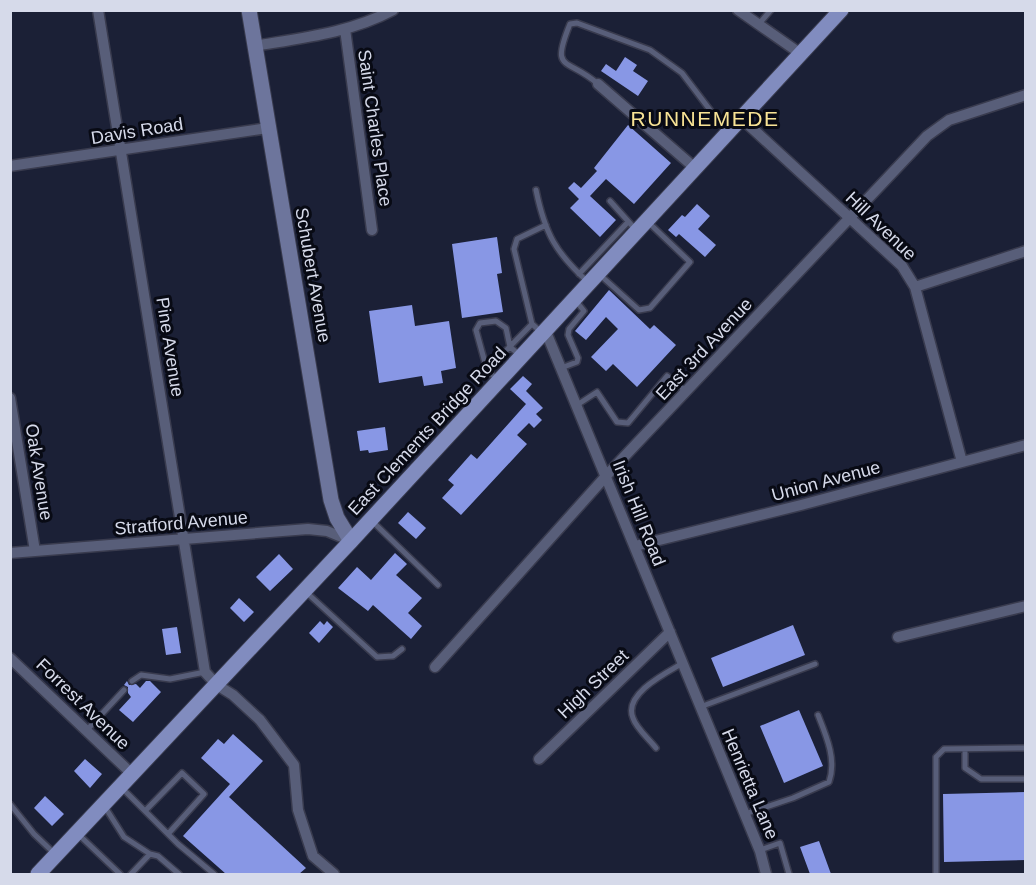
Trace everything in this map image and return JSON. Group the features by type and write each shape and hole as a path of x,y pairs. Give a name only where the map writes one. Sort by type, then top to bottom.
{"main road":[{"name":"East Clements Bridge Road","path":"38,874 351,542 522,357 540,330 574,300 589,277 637,225 695,168 841,10"}],"street":[{"name":"Pine Avenue","path":"98,10 205,672"},
{"name":"Schubert Avenue","path":"249,10 331,500 337,518 351,542"},
{"path":"254,46 345,29 371,22 393,10"},
{"path":"738,10 801,54"},
{"name":"Saint Charles Place","path":"345,29 372,230"},
{"path":"598,84 695,168"},
{"name":"East 3rd Avenue","path":"435,668 606,476 938,127 959,116 1026,95"},
{"name":"Hill Avenue","path":"741,118 902,266 915,287 962,462"},
{"name":"Davis Road","path":"10,166 268,128"},
{"path":"915,287 1026,250"},
{"name":"Irish Hill Road","path":"540,330 561,368 577,405 700,707"},
{"name":"Oak Avenue","path":"10,398 35,551"},
{"name":"Union Avenue","path":"634,546 1026,445"},
{"name":"Stratford Avenue","path":"10,553 308,529 327,531 351,542"},
{"path":"898,637 1023,608"},
{"name":"High Street","path":"539,759 670,632"},
{"name":"Forrest Avenue","path":"10,658 132,774"},
{"path":"205,672 217,685 233,695 260,720 294,765 298,810 313,856 334,874"},
{"name":"Henrietta Lane","path":"700,707 760,850 766,874"}],"lane":[{"path":"759,25 771,10"},
{"path":"598,84 586,74 566,65 561,58 560,49 570,24 577,23 650,50 682,73 727,133"},
{"path":"536,190 546,225 564,260 639,310 646,310 688,267 690,262 686,256 637,225 610,201"},
{"path":"487,370 510,347 540,330 514,249 517,239 546,225"},
{"path":"561,368 577,362 578,358 568,335 569,328 584,311 574,300"},
{"path":"500,381 487,370 476,330 480,323 496,321 506,328 510,347 522,357"},
{"path":"577,405 597,392 617,422 628,423 667,376 687,392"},
{"path":"371,520 438,585"},
{"path":"305,591 378,657 393,656 402,649"},
{"path":"656,748 633,721 631,712 634,700 658,678 682,663"},
{"path":"700,707 815,664"},
{"path":"132,681 141,675 170,679 205,672"},
{"path":"86,731 124,690"},
{"path":"745,814 793,798 829,782 832,773 828,739 818,715"},
{"path":"936,874 936,757 944,749 1026,748"},
{"path":"965,749 965,768 981,779 1026,779"},
{"path":"145,811 182,773 204,794 168,834"},
{"path":"121,786 168,834 214,874"},
{"path":"10,804 34,834 56,855"},
{"path":"103,804 124,837 150,854 158,856 179,874"},
{"path":"77,833 120,874"},
{"path":"760,850 780,843 789,874"},
{"path":"131,874 150,854"}],"building":[{"path":"625,57 637,65 633,71 648,81 638,96 601,71 606,64 616,71"},
{"path":"628,125 671,163 634,204 606,179 590,196 616,220 600,237 570,208 579,199 568,188 574,182 581,188 597,171 594,168"},
{"path":"697,204 710,216 698,229 716,245 705,257 679,234 676,237 668,230 682,215 685,217"},
{"path":"497,237 502,273 497,274 503,312 462,318 452,244"},
{"path":"609,290 650,329 654,325 676,345 637,387 613,364 606,371 591,357 618,329 606,317 586,340 575,331"},
{"path":"412,305 415,326 449,321 456,368 441,371 443,383 424,386 422,376 379,383 369,311"},
{"path":"523,376 532,384 526,391 543,408 536,414 542,420 534,428 529,423 517,435 527,444 461,515 442,498 454,485 448,480 471,454 477,459 526,404 510,389"},
{"path":"385,427 388,450 369,453 368,450 360,451 357,431"},
{"path":"408,512 426,528 416,539 398,523"},
{"path":"395,553 407,564 396,575 422,598 408,613 422,626 411,639 373,605 368,611 338,588 357,567 371,580"},
{"path":"279,554 293,569 270,591 256,577"},
{"path":"239,598 254,612 244,622 230,608"},
{"path":"320,621 324,625 327,621 333,627 319,643 309,633"},
{"path":"793,625 805,655 723,687 711,658"},
{"path":"177,627 181,653 166,655 162,629"},
{"path":"127,681 129,685 136,684 140,688 146,681 150,681 161,692 133,722 119,710 131,697 128,687 124,685"},
{"path":"799,710 823,766 784,783 760,726"},
{"path":"233,734 263,761 229,797 306,868 299,874 226,874 183,836 230,784 201,758 218,739 224,744"},
{"path":"85,759 102,774 90,788 74,771"},
{"path":"1026,792 1026,860 944,862 943,794"},
{"path":"45,796 64,814 52,826 34,808"},
{"path":"819,841 831,874 810,874 800,847"}],"district":[{"name":"RUNNEMEDE","path":"705,118"}]}
